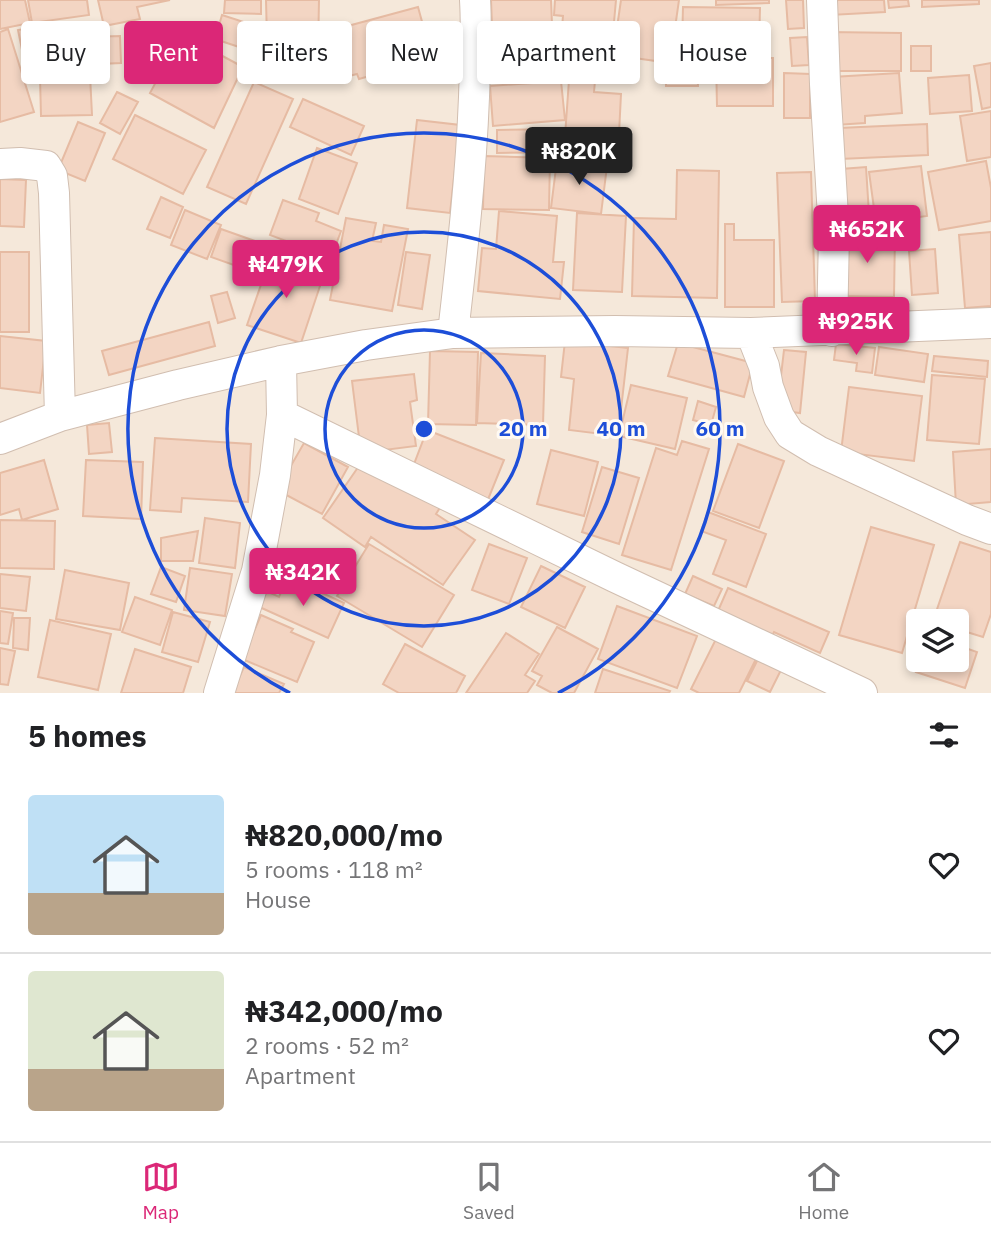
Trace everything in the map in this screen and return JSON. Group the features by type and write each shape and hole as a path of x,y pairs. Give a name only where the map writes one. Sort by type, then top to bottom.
{"street":[{"path":"453,333 473,127 477,27 475,0"},
{"path":"822,0 834,233 832,331"},
{"path":"0,164 46,166 52,176 60,416"},
{"path":"0,439 60,416 177,385 281,361 366,345 453,333 751,333 991,323"},
{"path":"751,333 779,417 790,434 818,451 967,520 991,528"},
{"path":"219,693 257,571 275,475 282,415 281,361"},
{"path":"282,415 615,577 862,693"}],"shaded area":[{"path":"0,0 991,0 991,693 0,693"}],"building":[{"path":"0,0 25,0 30,21 21,21 21,25 0,29"},
{"path":"28,0 87,0 89,15 32,21"},
{"path":"98,0 170,0 137,7 140,19 110,25 110,21 103,21"},
{"path":"225,0 261,0 261,14 224,13"},
{"path":"266,0 319,0 319,21 267,21"},
{"path":"491,0 551,0 552,21 492,21"},
{"path":"555,0 616,0 614,21 563,21 563,16 554,15"},
{"path":"621,0 679,0 676,21 654,21 654,61 640,59 640,21 618,21"},
{"path":"716,0 769,0 769,3 716,5"},
{"path":"786,0 803,0 804,28 788,29"},
{"path":"829,0 884,0 885,12 830,15"},
{"path":"888,0 908,0 909,6 889,8"},
{"path":"922,0 979,0 979,4 922,7"},
{"path":"418,7 422,21 366,21"},
{"path":"683,7 760,8 760,21 683,21"},
{"path":"222,15 241,21 237,21 237,46 223,42 223,21 220,21"},
{"path":"366,21 366,77 359,79 357,74 352,75 352,25"},
{"path":"8,29 21,70 21,84 25,84 34,112 0,122 0,32"},
{"path":"828,32 901,33 901,71 827,71"},
{"path":"110,36 120,36 121,63 110,63"},
{"path":"807,37 809,65 792,66 790,38"},
{"path":"911,46 931,46 931,71 911,71"},
{"path":"223,56 237,64 237,80 214,128 150,93 155,84 223,84"},
{"path":"773,58 773,106 717,106 717,84 771,84"},
{"path":"991,63 991,107 982,109 974,66"},
{"path":"784,73 810,74 810,118 784,118"},
{"path":"899,73 902,113 865,116 865,123 835,125 832,77"},
{"path":"969,75 972,111 930,114 928,78"},
{"path":"40,84 90,84 92,115 41,116"},
{"path":"253,84 293,99 246,204 207,187"},
{"path":"561,84 565,120 493,126 490,86"},
{"path":"569,84 595,84 594,92 621,94 618,154 564,150"},
{"path":"698,84 698,86 666,86"},
{"path":"117,92 138,102 120,134 100,123"},
{"path":"303,99 364,126 351,155 290,127"},
{"path":"991,111 991,157 967,161 960,116"},
{"path":"135,115 206,150 183,194 113,159"},
{"path":"417,120 460,125 450,213 407,208"},
{"path":"78,122 105,133 85,181 58,170"},
{"path":"927,124 928,155 840,159 839,128"},
{"path":"561,129 562,152 497,153 497,130"},
{"path":"317,148 357,163 338,214 299,199"},
{"path":"484,156 550,158 549,210 483,209"},
{"path":"557,160 607,166 601,214 551,208"},
{"path":"986,161 991,188 991,221 939,230 928,172"},
{"path":"921,166 927,216 876,223 869,172"},
{"path":"866,167 870,230 845,231 841,169"},
{"path":"677,170 719,171 717,298 632,296 634,218 676,219"},
{"path":"811,172 815,301 782,302 777,173"},
{"path":"0,179 26,180 24,227 0,226"},
{"path":"161,197 183,207 170,238 147,229"},
{"path":"283,200 319,213 316,221 341,231 331,258 270,235"},
{"path":"185,210 221,225 207,259 171,245"},
{"path":"499,211 557,216 553,262 564,262 560,299 478,291 482,248 496,249"},
{"path":"577,213 626,216 622,292 573,290"},
{"path":"346,218 376,223 372,241 381,242 384,225 408,229 392,311 330,300"},
{"path":"725,224 734,224 734,240 774,240 774,307 725,307"},
{"path":"221,229 255,241 245,269 211,257"},
{"path":"991,232 991,306 965,308 959,235"},
{"path":"839,234 895,234 894,297 839,296"},
{"path":"935,249 938,293 912,295 909,251"},
{"path":"0,252 29,252 29,332 0,332"},
{"path":"406,252 430,255 422,309 398,305"},
{"path":"271,256 324,274 301,343 247,325"},
{"path":"227,292 235,318 218,323 211,296"},
{"path":"209,322 215,346 109,375 102,351"},
{"path":"0,336 46,341 40,393 0,388"},
{"path":"565,341 628,348 618,436 569,430 574,379 561,377"},
{"path":"678,343 753,363 744,397 668,376"},
{"path":"836,344 875,348 872,373 856,371 857,363 834,360"},
{"path":"879,347 928,354 924,382 875,375"},
{"path":"784,350 806,352 800,413 777,410"},
{"path":"430,351 478,352 476,425 428,424"},
{"path":"481,353 545,356 543,425 477,423"},
{"path":"934,356 988,361 987,377 932,371"},
{"path":"414,374 417,400 410,402 416,446 361,453 352,381"},
{"path":"932,375 985,379 979,444 927,440"},
{"path":"631,385 687,398 675,449 619,436"},
{"path":"849,387 922,396 914,461 841,452"},
{"path":"698,401 716,407 711,425 693,420"},
{"path":"109,423 112,452 89,454 87,425"},
{"path":"427,430 504,460 487,502 411,472"},
{"path":"155,438 251,444 248,502 182,498 181,512 150,510"},
{"path":"682,441 709,449 671,570 622,555 656,448 677,455"},
{"path":"304,443 348,467 322,514 277,490"},
{"path":"738,444 784,461 759,528 713,511"},
{"path":"991,449 991,502 956,505 953,452"},
{"path":"551,450 598,462 584,516 537,504"},
{"path":"44,460 58,509 22,520 19,509 0,515 0,473"},
{"path":"86,460 143,462 141,519 83,516"},
{"path":"361,463 441,506 436,514 475,540 443,585 371,537 365,547 323,518"},
{"path":"602,467 639,478 619,544 582,532"},
{"path":"708,512 766,534 746,587 713,574 726,540 701,531"},
{"path":"205,518 240,523 235,568 199,563"},
{"path":"0,520 55,521 54,569 0,568"},
{"path":"871,527 934,545 915,609 906,609 906,640 902,653 839,635"},
{"path":"198,531 193,561 161,561 161,538"},
{"path":"960,542 991,552 991,614 983,637 969,633 969,609 937,609"},
{"path":"369,544 454,595 422,647 337,596"},
{"path":"489,544 527,558 509,604 472,590"},
{"path":"541,566 585,587 565,628 521,607"},
{"path":"161,567 185,576 176,602 151,594"},
{"path":"190,568 232,574 225,616 184,610"},
{"path":"65,570 129,583 120,630 56,619"},
{"path":"0,574 30,577 26,611 0,608"},
{"path":"693,576 722,589 714,606 685,594"},
{"path":"285,583 305,592 307,586 344,603 328,638 255,605 262,589 279,597"},
{"path":"728,588 829,632 820,653 774,632 768,644 714,620"},
{"path":"135,597 172,610 160,645 122,632"},
{"path":"617,606 697,636 677,688 598,659"},
{"path":"0,611 13,613 8,644 0,643"},
{"path":"173,612 210,622 198,662 162,652"},
{"path":"261,615 314,642 297,682 242,659"},
{"path":"14,618 30,618 28,650 13,648"},
{"path":"50,620 111,634 98,690 38,677"},
{"path":"557,627 598,649 574,693 552,693 537,685 542,676 532,671"},
{"path":"506,633 539,654 525,675 535,681 527,693 466,693"},
{"path":"716,639 756,659 739,693 699,693 691,689"},
{"path":"405,644 465,676 456,693 399,693 383,684"},
{"path":"0,648 15,651 8,685 0,684"},
{"path":"135,649 191,667 183,693 121,693"},
{"path":"969,649 977,652 965,688 916,672 969,672"},
{"path":"761,653 784,664 770,692 747,681"},
{"path":"244,667 284,684 279,693 232,693"},
{"path":"603,669 670,691 595,693"}]}
